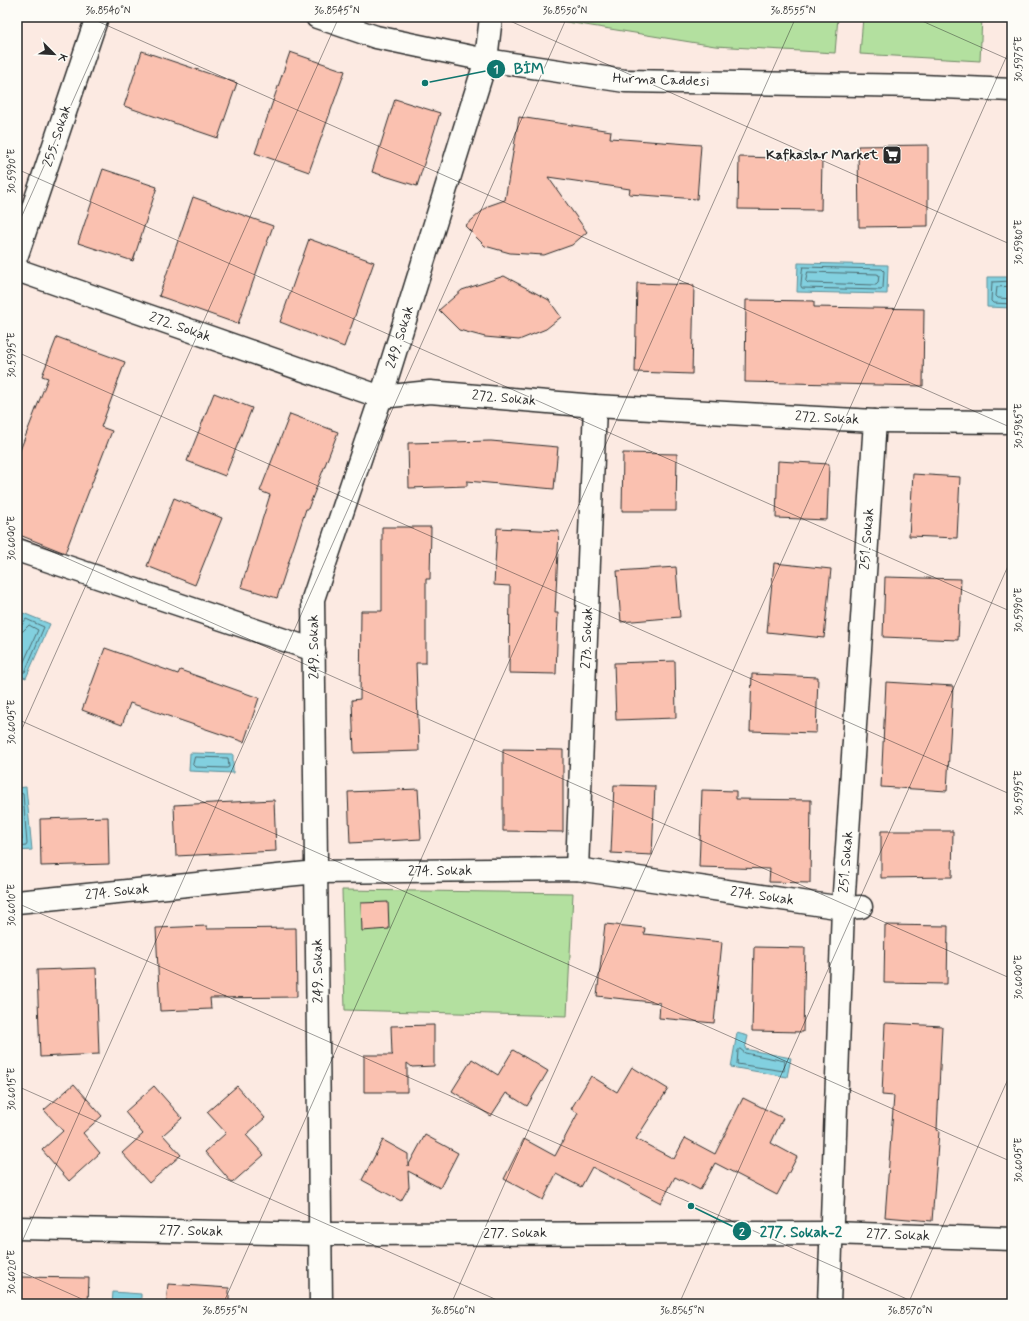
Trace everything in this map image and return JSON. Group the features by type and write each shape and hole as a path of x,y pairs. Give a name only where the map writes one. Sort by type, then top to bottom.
{"street":[{"name":"255. Sokak","path":"17,256 97,17"},
{"name":"Hurma Caddesi","path":"317,17 376,37 486,60 625,81 914,86 1012,90"},
{"name":"249. Sokak","path":"322,1304 313,599 381,397 486,60 491,17"},
{"name":"272. Sokak","path":"17,270 381,397 430,392 595,406 875,421 1012,422"},
{"name":"273. Sokak","path":"577,869 595,406"},
{"name":"251. Sokak","path":"830,1304 831,1232 852,908 875,421"},
{"path":"17,550 314,650"},
{"name":"274. Sokak","path":"17,902 317,872 577,869 852,908"},
{"name":"277. Sokak","path":"17,1228 321,1234 831,1232 1012,1238"}],"green space":[{"path":"536,17 838,17 835,53 715,46"},
{"path":"863,17 982,17 980,61 860,54"},
{"path":"342,890 573,893 567,1016 345,1010"}],"water":[{"path":"798,263 888,265 887,294 797,292"},
{"path":"987,277 1012,277 1012,308 987,307"},
{"path":"23,613 50,624 26,678 17,675 17,628"},
{"path":"190,753 233,754 233,773 189,771"},
{"path":"26,787 32,850 17,851 17,788"},
{"path":"737,1033 748,1036 745,1049 791,1058 787,1077 731,1067"},
{"path":"113,1292 141,1294 141,1304 112,1304"}],"building":[{"path":"142,51 237,83 218,138 124,106"},
{"path":"290,52 345,71 309,172 255,153"},
{"path":"395,99 440,113 417,186 372,172"},
{"path":"519,117 611,131 610,138 701,145 697,199 629,194 630,189 548,177 587,232 572,245 544,255 510,253 485,246 465,226 488,206 505,200"},
{"path":"928,145 928,226 859,227 858,146"},
{"path":"739,157 822,159 821,210 738,209"},
{"path":"103,169 157,187 133,261 78,243"},
{"path":"193,197 273,226 238,324 159,296"},
{"path":"309,239 374,262 344,347 280,322"},
{"path":"504,276 549,300 561,317 546,329 519,340 485,337 459,330 439,310 462,290"},
{"path":"637,283 694,285 692,374 635,372"},
{"path":"746,300 814,301 814,307 924,309 923,386 745,382"},
{"path":"57,337 125,362 101,427 112,431 65,553 17,534 17,458 48,378 42,376"},
{"path":"214,393 252,408 225,476 187,461"},
{"path":"290,414 338,432 308,509 306,509 277,598 241,587 270,495 260,491"},
{"path":"491,441 558,447 554,489 467,481 467,486 409,488 408,443"},
{"path":"623,453 677,454 676,511 622,511"},
{"path":"778,461 829,464 827,520 776,518"},
{"path":"913,474 960,477 957,538 909,536"},
{"path":"174,498 222,518 195,585 147,566"},
{"path":"382,527 431,527 430,579 426,579 426,663 416,663 419,751 354,753 352,700 360,699 361,611 382,611"},
{"path":"497,528 559,531 555,613 558,613 556,674 509,673 510,586 494,585"},
{"path":"774,563 831,569 824,638 767,632"},
{"path":"676,567 680,617 621,622 617,571"},
{"path":"885,577 961,579 958,640 883,637"},
{"path":"105,648 178,674 180,670 259,698 244,742 130,703 122,725 82,710"},
{"path":"675,661 676,718 616,720 614,663"},
{"path":"752,674 818,677 816,733 750,731"},
{"path":"886,682 953,686 947,791 881,787"},
{"path":"503,749 563,750 563,832 503,831"},
{"path":"614,785 655,786 652,855 611,853"},
{"path":"418,789 421,839 350,843 348,792"},
{"path":"702,790 736,791 736,799 811,800 810,883 769,882 770,869 699,867"},
{"path":"274,800 276,851 176,856 174,805"},
{"path":"108,817 109,864 41,866 40,819"},
{"path":"881,831 953,831 952,877 881,878"},
{"path":"388,902 389,929 362,931 361,903"},
{"path":"605,924 645,928 644,934 722,942 714,1023 659,1018 660,1003 597,996"},
{"path":"885,925 948,926 947,984 884,983"},
{"path":"207,926 207,929 296,928 297,997 210,998 211,1009 160,1011 156,928"},
{"path":"754,947 805,948 803,1032 752,1031"},
{"path":"96,968 99,1054 40,1057 37,970"},
{"path":"885,1023 942,1026 937,1130 939,1131 932,1221 885,1217 894,1096 882,1095"},
{"path":"434,1025 434,1066 412,1067 407,1063 407,1092 364,1092 364,1055 393,1055 391,1026"},
{"path":"513,1050 548,1071 527,1106 506,1093 491,1116 452,1091 472,1059 498,1075"},
{"path":"632,1067 668,1089 636,1139 674,1159 685,1138 715,1154 743,1098 783,1118 771,1143 797,1157 777,1195 715,1163 700,1190 675,1177 661,1203 592,1167 581,1187 556,1174 543,1200 504,1179 524,1139 555,1156 578,1113 571,1109 591,1076 617,1092"},
{"path":"74,1084 102,1116 83,1133 100,1153 69,1181 42,1150 63,1131 44,1110"},
{"path":"154,1086 182,1118 163,1135 181,1155 149,1183 122,1153 143,1134 125,1112"},
{"path":"237,1086 265,1118 246,1135 264,1155 232,1183 205,1152 226,1133 207,1112"},
{"path":"425,1135 458,1153 440,1188 408,1171 409,1187 401,1201 362,1180 383,1140 408,1154 408,1166"},
{"path":"17,1277 89,1278 88,1304 17,1304"},
{"path":"168,1284 229,1288 229,1304 166,1304"}],"place":[{"name":"BİM","path":"425,83"},
{"name":"Kafkaslar Market","path":"892,155"},
{"name":"277. Sokak-2","path":"691,1206"}]}
